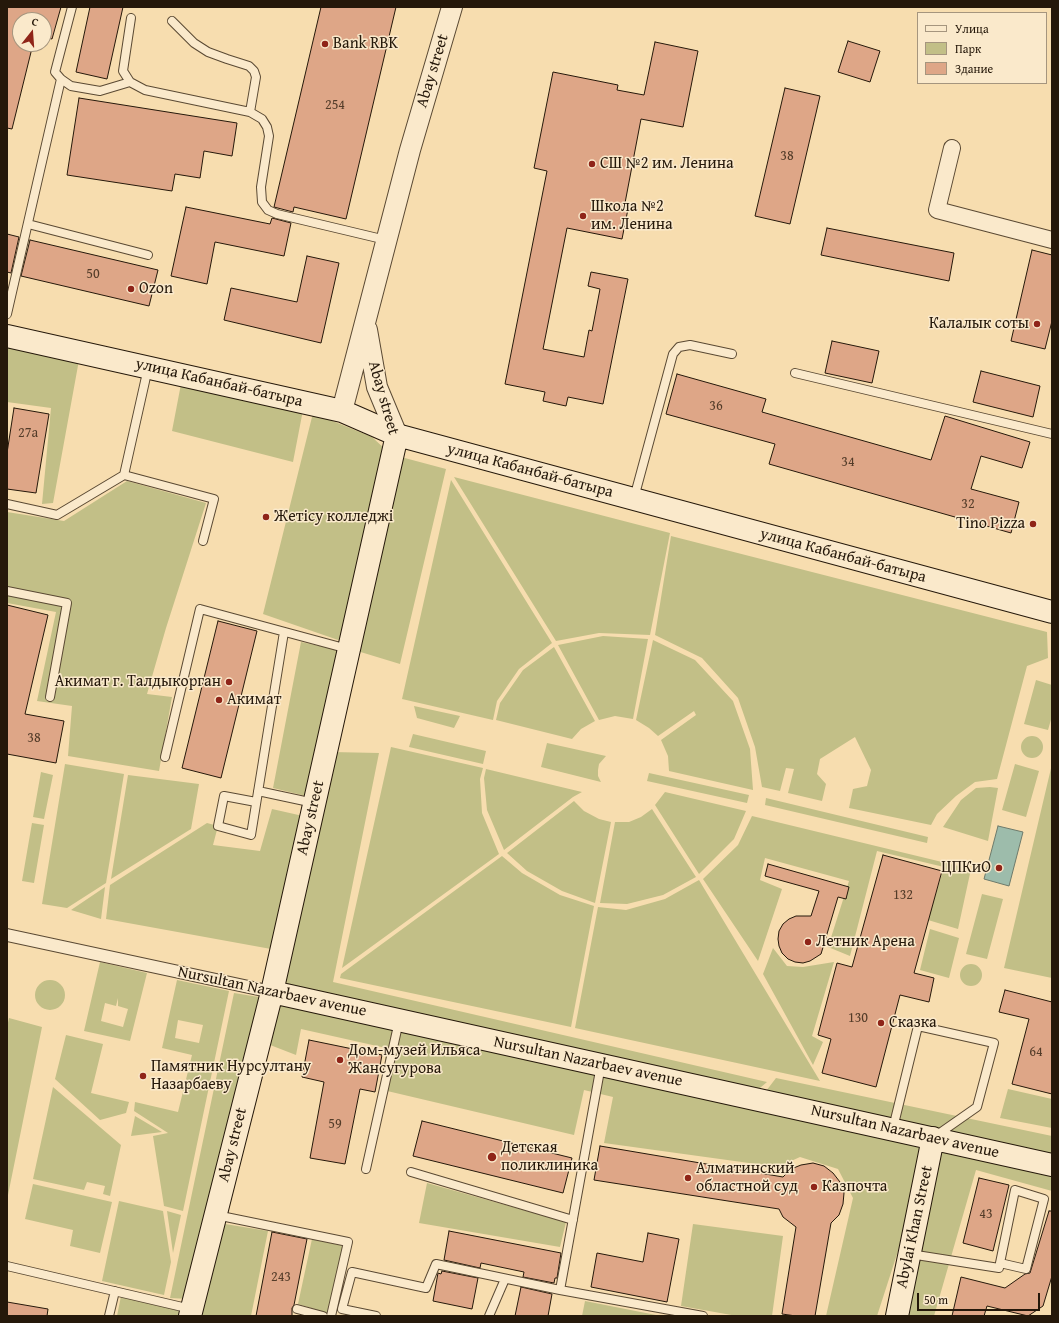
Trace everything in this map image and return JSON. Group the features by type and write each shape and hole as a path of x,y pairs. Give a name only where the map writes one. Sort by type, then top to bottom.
{"main road":[{"name":"улица Кабанбай-батыра","path":"7,336 342,411 397,435 1052,612"},
{"name":"Abay street","path":"191,1313 272,992 397,435"},
{"name":"Nursultan Nazarbaev avenue","path":"272,992 1052,1165"},
{"name":"Abylai Khan Street","path":"897,1316 933,1138"}],"street":[{"name":"Abay street","path":"342,411 410,150 452,7"},
{"path":"952,148 937,210 1052,240"},
{"name":"Abay street","path":"365,321 369,350 377,387 397,435"},
{"name":"Nursultan Nazarbaev avenue","path":"7,935 272,992"}],"lane":[{"path":"72,7 55,72 61,79 71,86 100,91 130,82"},
{"path":"131,18 123,71 130,82 145,90 250,112 262,119 267,127 269,136 261,187 262,202 268,210 277,214 386,240"},
{"path":"172,21 194,43 208,52 249,66 254,71 256,77 250,112"},
{"path":"7,314 61,79"},
{"path":"28,224 148,255"},
{"path":"634,499 673,354 679,347 690,345 732,354"},
{"path":"124,475 149,368"},
{"path":"795,373 1052,434"},
{"path":"7,504 57,515 124,475 214,499 203,541"},
{"path":"7,591 67,603 50,697"},
{"path":"165,757 200,609 349,649"},
{"path":"256,802 224,796 218,826 251,836 284,632"},
{"path":"258,791 314,803"},
{"path":"366,1169 399,1020"},
{"path":"893,1129 918,1026 994,1043 978,1107 933,1138"},
{"path":"560,1290 601,1065"},
{"path":"411,1172 573,1220"},
{"path":"909,1254 999,1268 1000,1263 1015,1190 1044,1199 1026,1269 1000,1263"},
{"path":"215,1215 348,1242 331,1316"},
{"path":"376,1316 342,1309 352,1272 426,1288 436,1264 560,1290 703,1316"},
{"path":"7,1266 114,1291 191,1313"},
{"path":"489,1316 504,1279"},
{"path":"109,1316 114,1291"},
{"path":"297,1310 322,1316"}],"green space":[{"path":"7,344 79,360 53,503 42,504 51,408 7,402"},
{"path":"181,384 303,410 293,462 172,431"},
{"path":"313,413 372,437 386,450 341,641 263,614"},
{"path":"401,457 446,469 400,664 354,650"},
{"path":"454,477 670,533 650,635 599,633 556,641"},
{"path":"451,480 552,643 519,669 497,701 493,720 402,699"},
{"path":"127,481 206,503 166,628 147,694 172,697 159,771 68,756 72,706 37,701 56,612 7,603 7,512 64,521"},
{"path":"671,536 1047,632 1048,658 1027,666 997,779 975,782 956,796 937,814 931,825 849,808 853,789 867,786 871,770 855,737 820,759 817,774 826,784 822,801 788,793 794,769 786,768 780,791 762,787 755,747 738,698 702,658 655,635"},
{"path":"603,636 648,639 633,719 615,716 599,720 558,645"},
{"path":"653,640 695,660 733,701 750,749 753,790 669,771 668,756 661,740 696,715 694,711 658,736 636,720"},
{"path":"301,642 343,651 310,797 273,788"},
{"path":"554,647 595,721 581,729 572,739 496,720 500,703 523,670"},
{"path":"1036,680 1052,685 1052,716 1048,730 1024,724"},
{"path":"414,706 460,716 454,728 417,718"},
{"path":"413,734 486,751 483,764 409,747"},
{"path":"1032,736 1040,739 1043,747 1040,755 1032,758 1024,755 1021,747 1024,739"},
{"path":"547,743 606,756 599,764 598,776 601,782 541,767"},
{"path":"391,747 483,768 480,779 482,813 499,854 342,968"},
{"path":"332,752 379,753 333,982 767,1082 754,1093 280,984"},
{"path":"65,764 124,774 106,883 67,908 42,904"},
{"path":"1015,764 1039,771 1026,817 1002,810"},
{"path":"1052,764 1052,978 1004,968"},
{"path":"486,769 582,792 573,797 504,850 487,810 484,778"},
{"path":"41,772 53,775 44,819 33,817"},
{"path":"649,773 749,795 747,803 647,781"},
{"path":"128,775 199,784 191,829 111,879"},
{"path":"976,788 998,788 988,841 943,827 961,800"},
{"path":"665,792 746,811 734,839 699,874 655,805"},
{"path":"766,798 928,837 927,843 765,805"},
{"path":"574,801 584,811 599,819 611,822 595,903 562,891 527,871 507,853"},
{"path":"272,809 303,816 271,949 106,919 110,885 207,823 218,826 213,845 260,851"},
{"path":"652,809 696,877 663,895 627,904 600,903 615,822 629,822 641,817"},
{"path":"752,816 971,869 958,929 928,920 944,867 877,851 850,956 828,947 849,881 765,858 760,880 782,889 758,961 703,879 738,845"},
{"path":"32,823 44,825 34,883 22,881"},
{"path":"502,856 522,873 560,895 594,906 571,1027 340,978 341,974"},
{"path":"699,880 820,1081 575,1028 598,907 626,910 665,899"},
{"path":"105,887 101,919 71,910"},
{"path":"982,894 1003,899 987,959 966,954"},
{"path":"930,929 959,938 949,978 920,970"},
{"path":"773,948 787,966 803,967 834,962 812,1036 823,1042 813,1065 763,974"},
{"path":"100,962 147,973 130,1041 84,1031","holes":["118,998 118,1006 128,1009 123,1027 101,1021 105,1003 116,1006"]},
{"path":"971,964 975,965 981,971 981,979 975,985 971,986 967,985 961,979 960,975 961,971 967,965"},
{"path":"50,980 60,985 65,995 60,1005 50,1010 40,1005 35,995 40,985"},
{"path":"177,980 229,991 183,1211 164,1206 153,1136 168,1133 134,1111 135,1102 178,1112 192,1055 162,1048","holes":["178,1020 203,1025 199,1043 175,1038"]},
{"path":"234,993 265,998 188,1299 170,1298"},
{"path":"277,1003 931,1149 877,1316 826,1316 853,1198 838,1169 800,1157 778,1167 604,1143 613,1097 584,1090 574,1135 383,1090 386,1048 301,1029 296,1055 265,1043"},
{"path":"9,1018 42,1027 7,1200 7,1027"},
{"path":"66,1035 103,1044 91,1093 129,1102 126,1113 100,1120 55,1079"},
{"path":"776,1078 1052,1136 1052,1160 763,1095"},
{"path":"53,1087 121,1145 110,1196 103,1194 105,1186 87,1182 84,1190 33,1179"},
{"path":"1008,1089 1052,1099 1052,1128 1000,1118"},
{"path":"135,1116 162,1132 131,1136"},
{"path":"938,1146 1052,1172 1052,1191 976,1170 934,1316 903,1316"},
{"path":"427,1183 566,1222 560,1247 419,1223"},
{"path":"33,1184 112,1202 100,1253 70,1246 73,1230 25,1219"},
{"path":"119,1201 163,1211 171,1262 164,1295 102,1281"},
{"path":"167,1211 181,1215 173,1253"},
{"path":"219,1223 268,1231 251,1316 196,1316"},
{"path":"693,1224 783,1236 772,1316 737,1316 681,1306"},
{"path":"312,1239 343,1246 327,1313 298,1304"},
{"path":"121,1296 187,1311 186,1316 117,1316"},
{"path":"585,1301 661,1316 582,1316"}],"shaded area":[{"path":"998,826 1023,832 1009,886 984,879"}],"building":[{"path":"7,7 61,7 52,39 52,12 12,12 12,52 31,52 12,129 7,128"},
{"path":"90,7 123,7 107,79 76,72"},
{"path":"321,7 396,7 346,219 294,207 293,212 274,207"},
{"path":"848,41 880,51 870,82 838,72"},
{"name":"Школа №2 им. Ленина","path":"655,42 698,51 683,127 641,119 625,203 629,204 622,239 567,228 543,349 584,357 589,330 592,331 600,289 588,286 591,272 628,279 603,404 568,397 566,406 543,401 545,392 505,384 547,171 534,168 553,72 618,85 617,90 644,95"},
{"path":"785,88 820,96 790,224 755,216"},
{"path":"79,98 237,123 232,156 204,151 200,178 175,174 172,191 67,175"},
{"path":"186,207 270,224 272,218 291,223 284,256 215,242 207,284 171,276"},
{"path":"827,228 954,253 949,281 821,255"},
{"path":"7,234 19,237 11,273 7,272"},
{"path":"30,240 158,270 149,306 21,276"},
{"path":"1032,250 1052,255 1052,321 1045,349 1011,341"},
{"path":"307,256 339,263 321,343 224,320 231,288 297,302"},
{"path":"832,341 879,351 872,383 825,373"},
{"path":"981,371 1040,386 1033,417 973,402"},
{"path":"677,374 766,399 762,412 931,460 945,416 1030,442 1022,468 981,456 971,489 1019,502 1011,533 769,464 775,444 666,414"},
{"path":"14,408 49,414 36,493 7,489 7,453"},
{"path":"7,605 48,615 25,714 64,721 56,763 7,754"},
{"name":"Акимат","path":"218,621 257,631 221,778 182,768"},
{"path":"883,855 942,871 914,973 934,978 929,1002 900,995 876,1087 822,1073 831,1039 818,1035 837,963 852,967"},
{"path":"768,864 849,887 846,899 838,897 821,954 810,961 803,963 788,959 782,953 779,946 779,931 783,924 789,919 796,916 811,916 819,891 765,876"},
{"path":"1005,990 1052,1002 1052,1094 1012,1084 1029,1019 999,1012"},
{"path":"309,1040 382,1055 375,1092 360,1089 345,1164 310,1158 324,1082 302,1077"},
{"name":"Детская поликлиника","path":"422,1121 572,1158 563,1193 413,1156"},
{"path":"600,1146 783,1177 791,1169 801,1165 813,1163 824,1166 833,1173 840,1182 844,1193 843,1204 839,1215 831,1223 815,1316 782,1314 796,1227 783,1217 779,1209 594,1180"},
{"path":"979,1178 1009,1185 993,1251 963,1243"},
{"path":"1049,1211 1052,1211 1052,1276 1043,1306 1028,1316 987,1306 984,1316 952,1316 961,1277 1005,1288 1025,1274 1030,1273"},
{"path":"449,1231 561,1253 557,1278 555,1278 554,1283 523,1277 524,1272 481,1263 480,1268 444,1260"},
{"path":"272,1232 307,1239 294,1305 292,1308 292,1316 256,1316"},
{"path":"648,1233 679,1239 667,1302 591,1287 597,1253 643,1262"},
{"path":"442,1271 478,1278 472,1309 433,1301 438,1273 441,1274"},
{"path":"521,1287 552,1294 548,1316 515,1316"},
{"path":"7,1302 48,1309 47,1316 7,1316"}],"place":[{"name":"Bank RBK","path":"325,44"},
{"name":"СШ №2 им. Ленина","path":"592,164"},
{"name":"Школа №2 им. Ленина","path":"583,216"},
{"name":"Ozon","path":"131,289"},
{"name":"Калалык соты","path":"1037,324"},
{"name":"Жетісу колледжі","path":"266,517"},
{"name":"Tino Pizza","path":"1033,524"},
{"name":"Акимат г. Талдыкорган","path":"229,682"},
{"name":"Акимат","path":"219,700"},
{"name":"ЦПКиО","path":"999,868"},
{"name":"Летник Арена","path":"808,942"},
{"name":"Сказка","path":"881,1023"},
{"name":"Дом-музей Ильяса Жансугурова","path":"340,1060"},
{"name":"Памятник Нурсултану Назарбаеву","path":"143,1076"},
{"name":"Детская поликлиника","path":"492,1157"},
{"name":"Алматинский областной суд","path":"688,1178"},
{"name":"Казпочта","path":"814,1187"}]}
